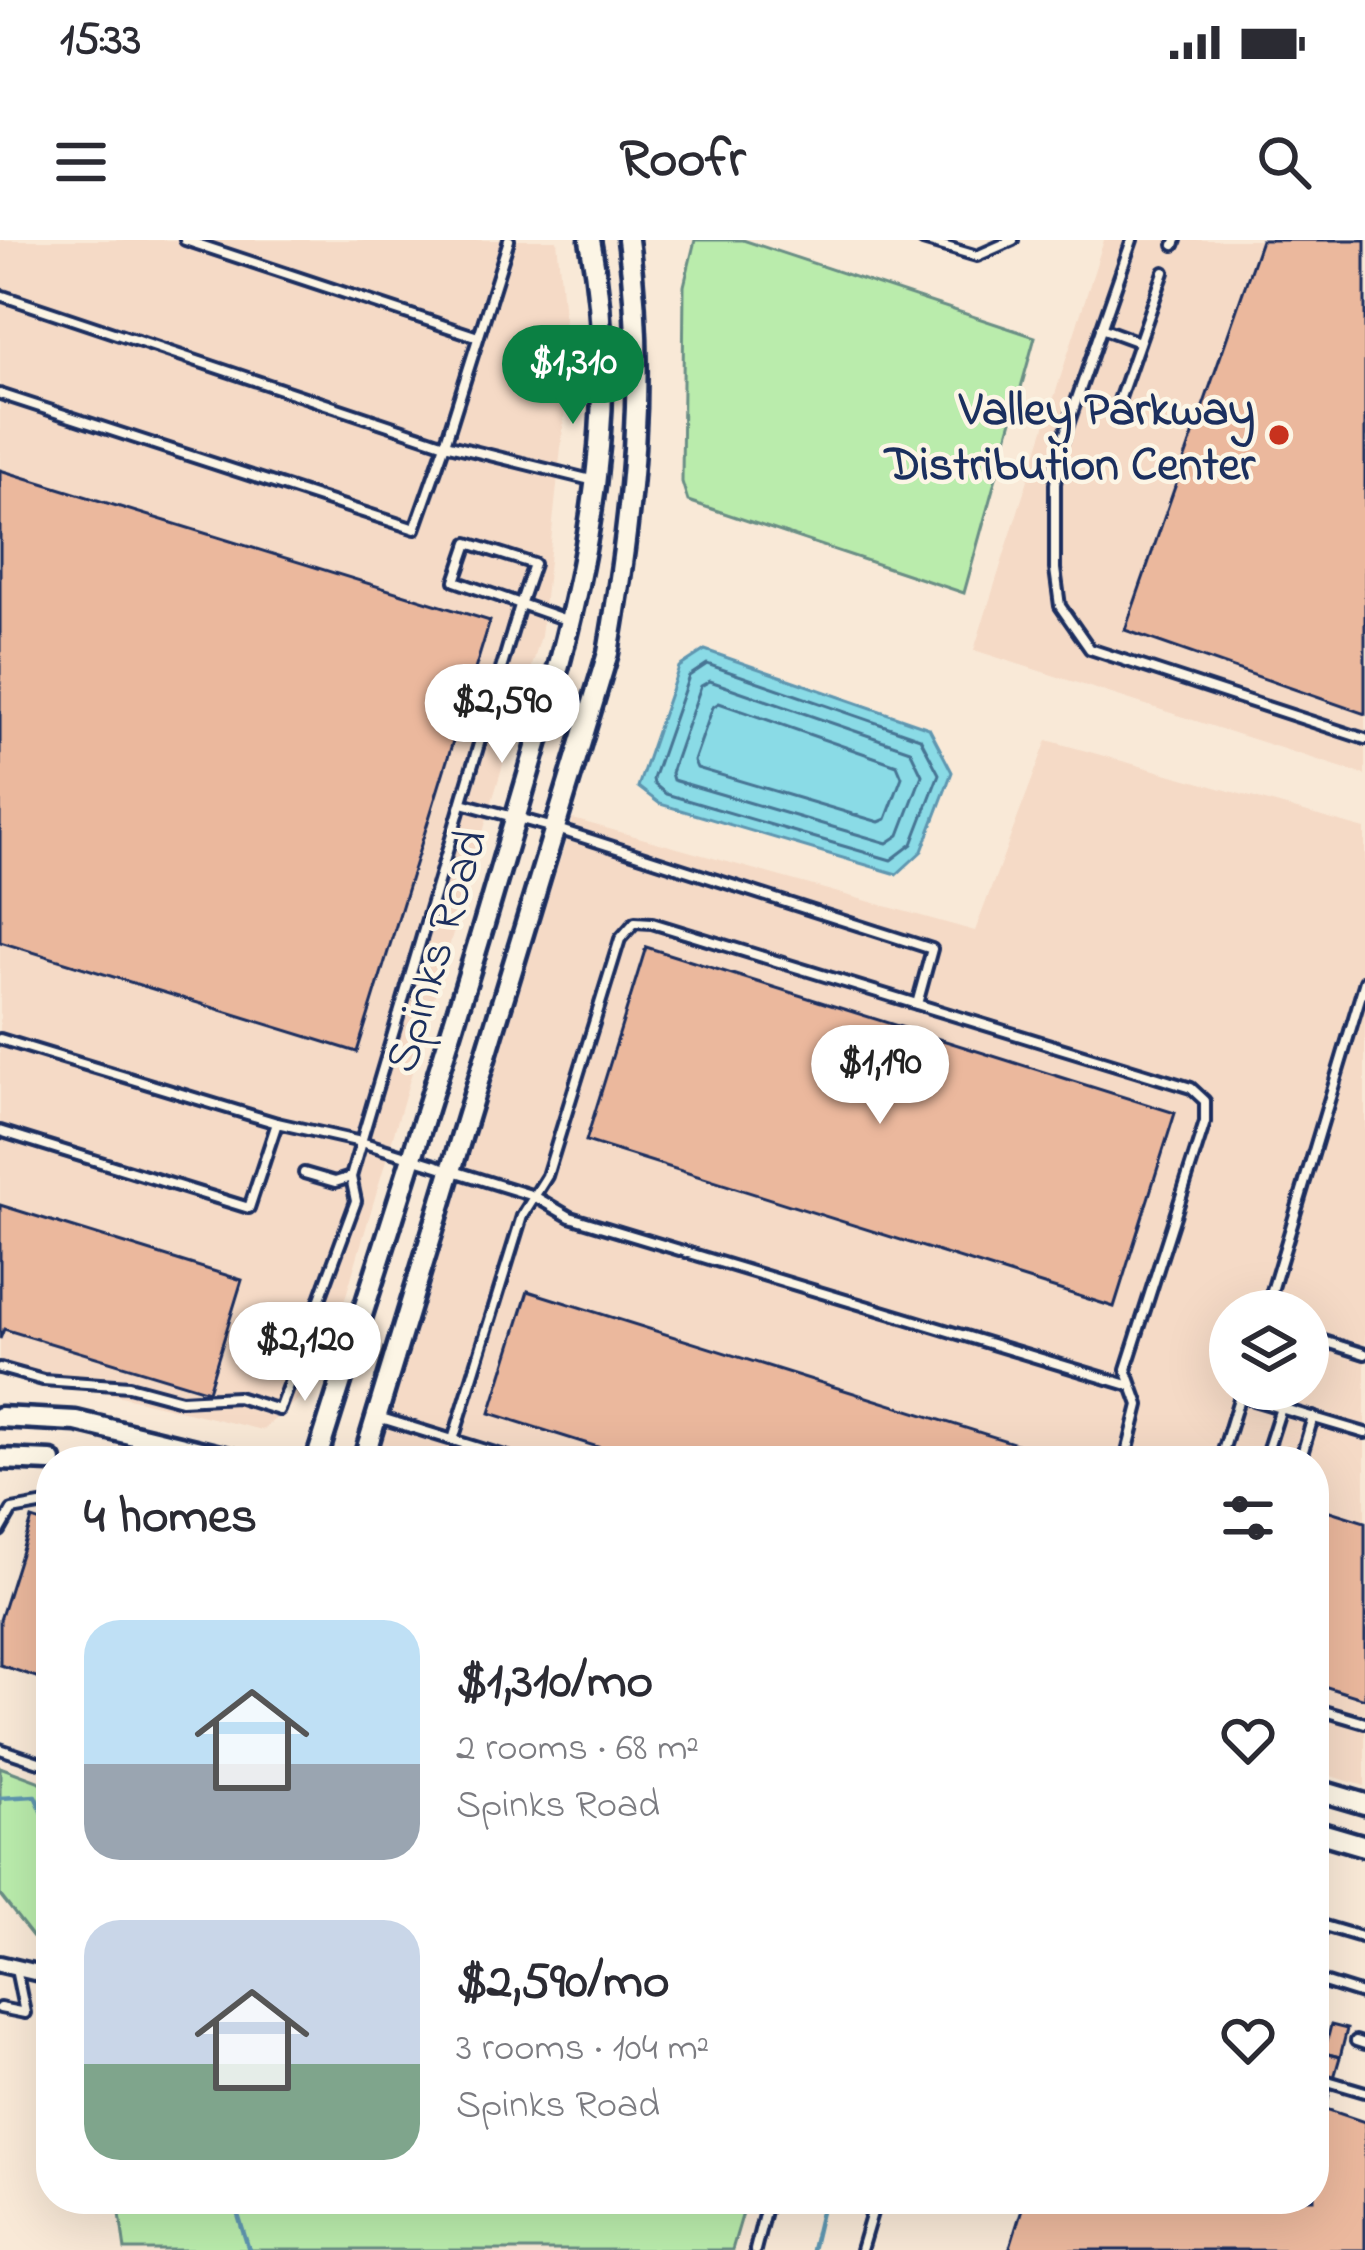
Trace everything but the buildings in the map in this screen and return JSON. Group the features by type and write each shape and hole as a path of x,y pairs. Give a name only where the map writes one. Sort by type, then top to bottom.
{"main road":[{"name":"Spinks Road","path":"321,1446 572,622 599,482 601,372 597,278 590,240"},
{"name":"Spinks Road","path":"368,1446 608,653 632,482 638,311 628,240"},
{"path":"599,482 632,482"},
{"path":"0,1417 76,1421 180,1446"},
{"path":"0,1459 36,1460"},
{"path":"1329,1793 1365,1804"},
{"path":"1329,1835 1365,1846"}],"lane":[{"path":"185,240 478,337"},
{"path":"0,394 415,529 508,240"},
{"path":"922,240 976,256 1013,240"},
{"path":"1132,240 1061,445 1054,484 1060,605 1090,649 1365,739"},
{"path":"1116,409 1164,272"},
{"path":"0,295 445,444 599,482"},
{"path":"1102,328 1139,342"},
{"path":"0,1367 43,1380 129,1386 181,1400 237,1397 279,1410 356,1201 351,1177 461,803 521,602 533,564 468,543 455,580 521,602 572,622"},
{"path":"461,803 554,828 932,949 917,1004"},
{"path":"453,1440 522,1216 548,1176 620,939 634,922 652,922 1191,1088 1204,1101 1205,1122 1126,1369 1138,1405 1128,1446"},
{"path":"1272,1290 1365,981"},
{"path":"0,1039 277,1123 361,1142 534,1196 570,1217 1132,1387"},
{"path":"0,1131 249,1208 277,1123"},
{"path":"304,1173 335,1182 351,1177"},
{"path":"1329,1343 1365,1354"},
{"path":"1225,1446 1236,1410"},
{"path":"1269,1446 1280,1410"},
{"path":"1287,1410 1365,1433"},
{"path":"377,1416 472,1446"},
{"path":"1305,1446 1313,1418"},
{"path":"0,1531 12,1510 36,1506"},
{"path":"1329,1712 1365,1723"},
{"path":"0,1749 36,1761"},
{"path":"1329,1927 1365,1938"},
{"path":"0,2008 25,2013 8,1966"},
{"path":"1329,1984 1365,1995"},
{"path":"1329,2081 1365,2092"},
{"path":"755,2250 764,2214"},
{"path":"861,2250 872,2214"}],"shaded area":[{"path":"0,240 557,240 569,372 541,636 321,1380 262,1430 0,1367"},
{"path":"1104,240 1365,240 1365,775 974,650"},
{"path":"1047,740 1365,829 1365,1786 1329,1775 1329,1446 381,1446 471,1137 573,819 975,931"}],"green space":[{"path":"695,240 743,240 1035,337 964,593 688,501 682,482 684,286"},
{"path":"0,1767 36,1780 36,1941 0,1895"},
{"path":"120,2214 743,2214 732,2250 125,2250"}],"water":[{"path":"705,650 929,728 952,772 922,851 897,874 660,804 638,787 679,667"}],"waterway":[{"path":"0,1798 36,1798"},
{"path":"238,2214 249,2250"},
{"path":"812,2250 820,2214"}],"place":[{"name":"Valley Parkway Distribution Center","path":"1279,435"}]}
